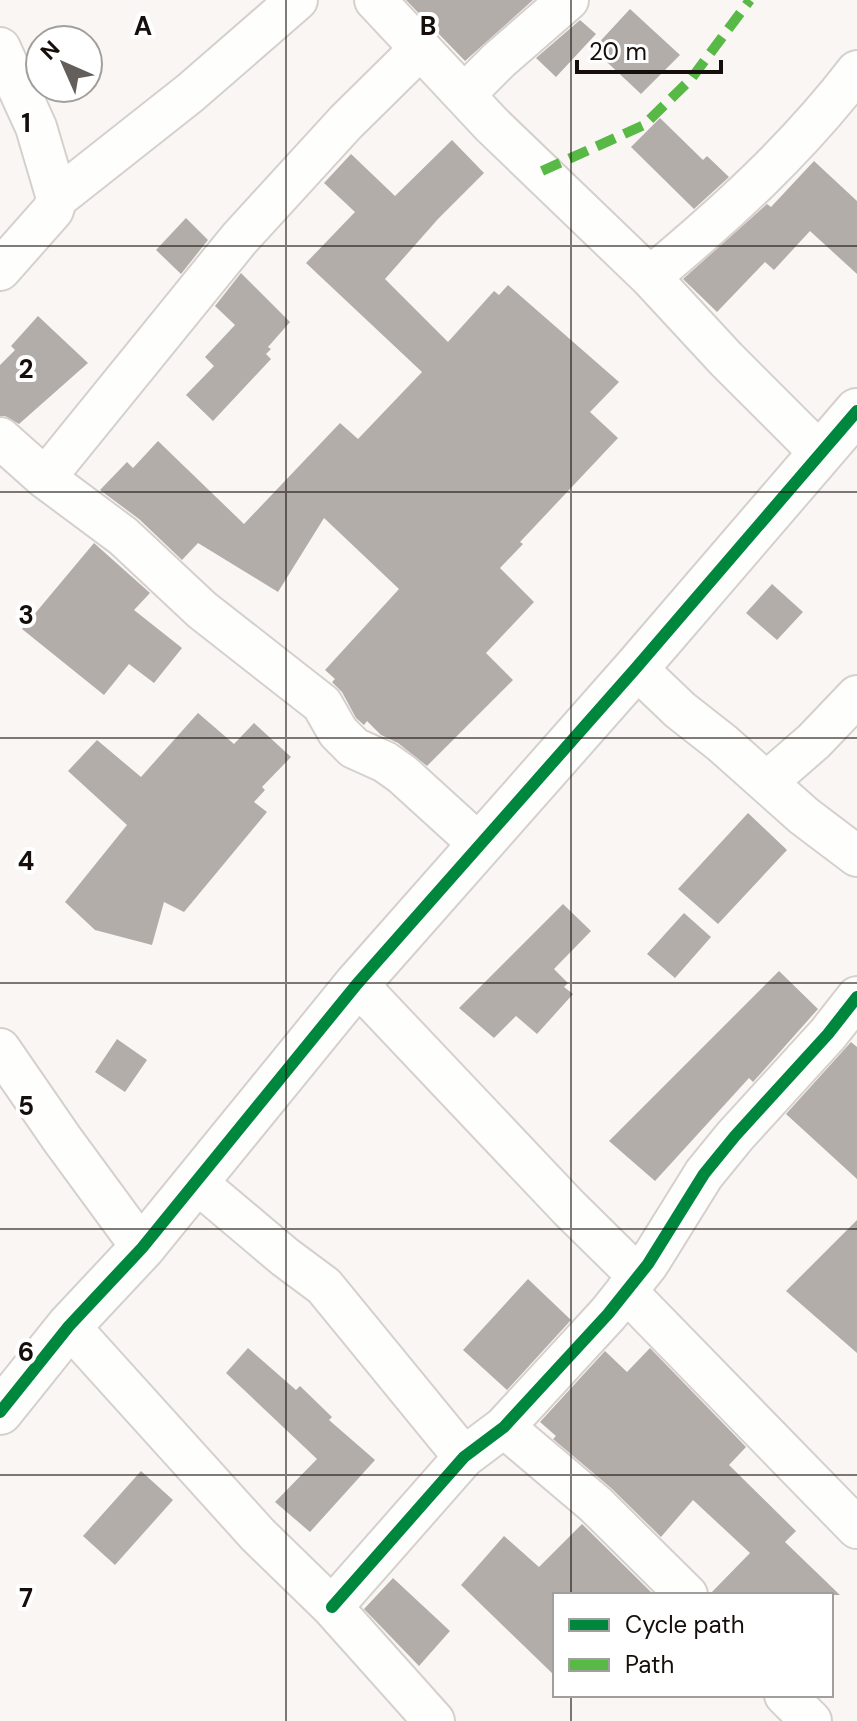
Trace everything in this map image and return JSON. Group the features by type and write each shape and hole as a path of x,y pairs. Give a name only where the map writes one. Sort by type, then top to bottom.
{"street":[{"path":"0,270 53,210 57,198 190,93 297,0"},
{"path":"375,0 419,50 620,251 650,277 821,454"},
{"path":"464,95 568,0"},
{"path":"0,48 36,127 57,198"},
{"path":"45,478 239,239 346,122 419,50"},
{"path":"650,277 787,155 857,71"},
{"path":"7,1391 142,1248 357,984 636,668 857,411"},
{"path":"0,438 45,478 123,536 202,610 322,704 338,732 354,748 402,774 480,845"},
{"path":"636,668 680,710 804,816 857,856"},
{"path":"767,782 814,741 857,696"},
{"path":"357,984 569,1208 632,1283 857,1528"},
{"path":"332,1607 464,1457 504,1427 541,1389 648,1264 704,1174 857,997"},
{"path":"0,1049 142,1248"},
{"path":"196,1182 324,1286 464,1457"},
{"path":"69,1326 258,1535 332,1607 434,1721"},
{"path":"504,1427 595,1504 685,1593"},
{"path":"787,1697 811,1721"}],"building":[{"path":"406,0 533,0 465,61"},
{"path":"630,9 680,55 641,94 593,49"},
{"path":"580,20 596,34 556,77 536,58"},
{"path":"660,118 703,160 707,156 729,177 694,209 631,147"},
{"path":"452,140 484,173 385,279 448,342 494,291 499,295 508,285 619,382 590,412 618,438 520,542 523,544 500,568 534,602 486,653 513,680 427,766 398,743 381,735 367,721 364,725 356,718 342,692 332,682 335,679 325,670 399,589 324,518 278,592 198,543 182,560 139,519 100,490 127,462 133,468 158,441 244,524 340,423 358,439 422,372 306,263 355,212 324,183 351,154 395,196"},
{"path":"814,161 857,201 857,274 810,231 774,270 765,262 717,312 683,279 767,204 771,207"},
{"path":"186,218 208,240 181,274 156,250"},
{"path":"241,273 290,322 268,347 271,349 266,354 271,359 213,421 186,395 214,366 205,357 235,325 215,306"},
{"path":"38,316 88,363 19,424 0,416 0,365 15,350 11,346"},
{"path":"94,543 150,593 134,610 182,648 154,683 129,664 104,695 22,629"},
{"path":"772,584 803,612 777,640 746,613"},
{"path":"198,713 234,744 254,723 291,757 262,787 265,790 254,802 267,812 184,912 164,902 152,945 95,930 65,902 127,825 68,771 97,740 141,777"},
{"path":"748,813 787,850 718,924 678,889"},
{"path":"563,904 591,931 554,969 568,983 564,987 573,994 537,1034 516,1016 494,1038 459,1008"},
{"path":"684,913 711,937 675,978 647,954"},
{"path":"779,971 818,1009 753,1082 749,1078 655,1181 609,1141"},
{"path":"117,1039 147,1060 125,1092 95,1072"},
{"path":"851,1042 857,1047 857,1179 786,1114"},
{"path":"857,1220 857,1353 786,1291"},
{"path":"528,1279 571,1320 507,1390 463,1350"},
{"path":"248,1348 296,1390 300,1386 332,1417 329,1420 375,1460 310,1532 275,1502 317,1459 226,1373"},
{"path":"650,1348 746,1447 729,1465 796,1531 785,1542 840,1595 711,1593 750,1553 693,1500 661,1537 611,1488 553,1439 556,1436 540,1422 605,1351 627,1372"},
{"path":"141,1471 173,1500 115,1565 83,1536"},
{"path":"582,1524 652,1593 553,1593 553,1674 461,1585 504,1536 539,1567"},
{"path":"393,1578 450,1631 419,1666 364,1609"}],"marked path":[{"path":"542,171 644,125 691,79 750,0"}],"cycle path":[{"path":"0,1412 69,1326 142,1248 357,984 636,668 857,411"},
{"path":"332,1607 464,1457 504,1427 608,1314 648,1264 704,1174 857,997"}]}
